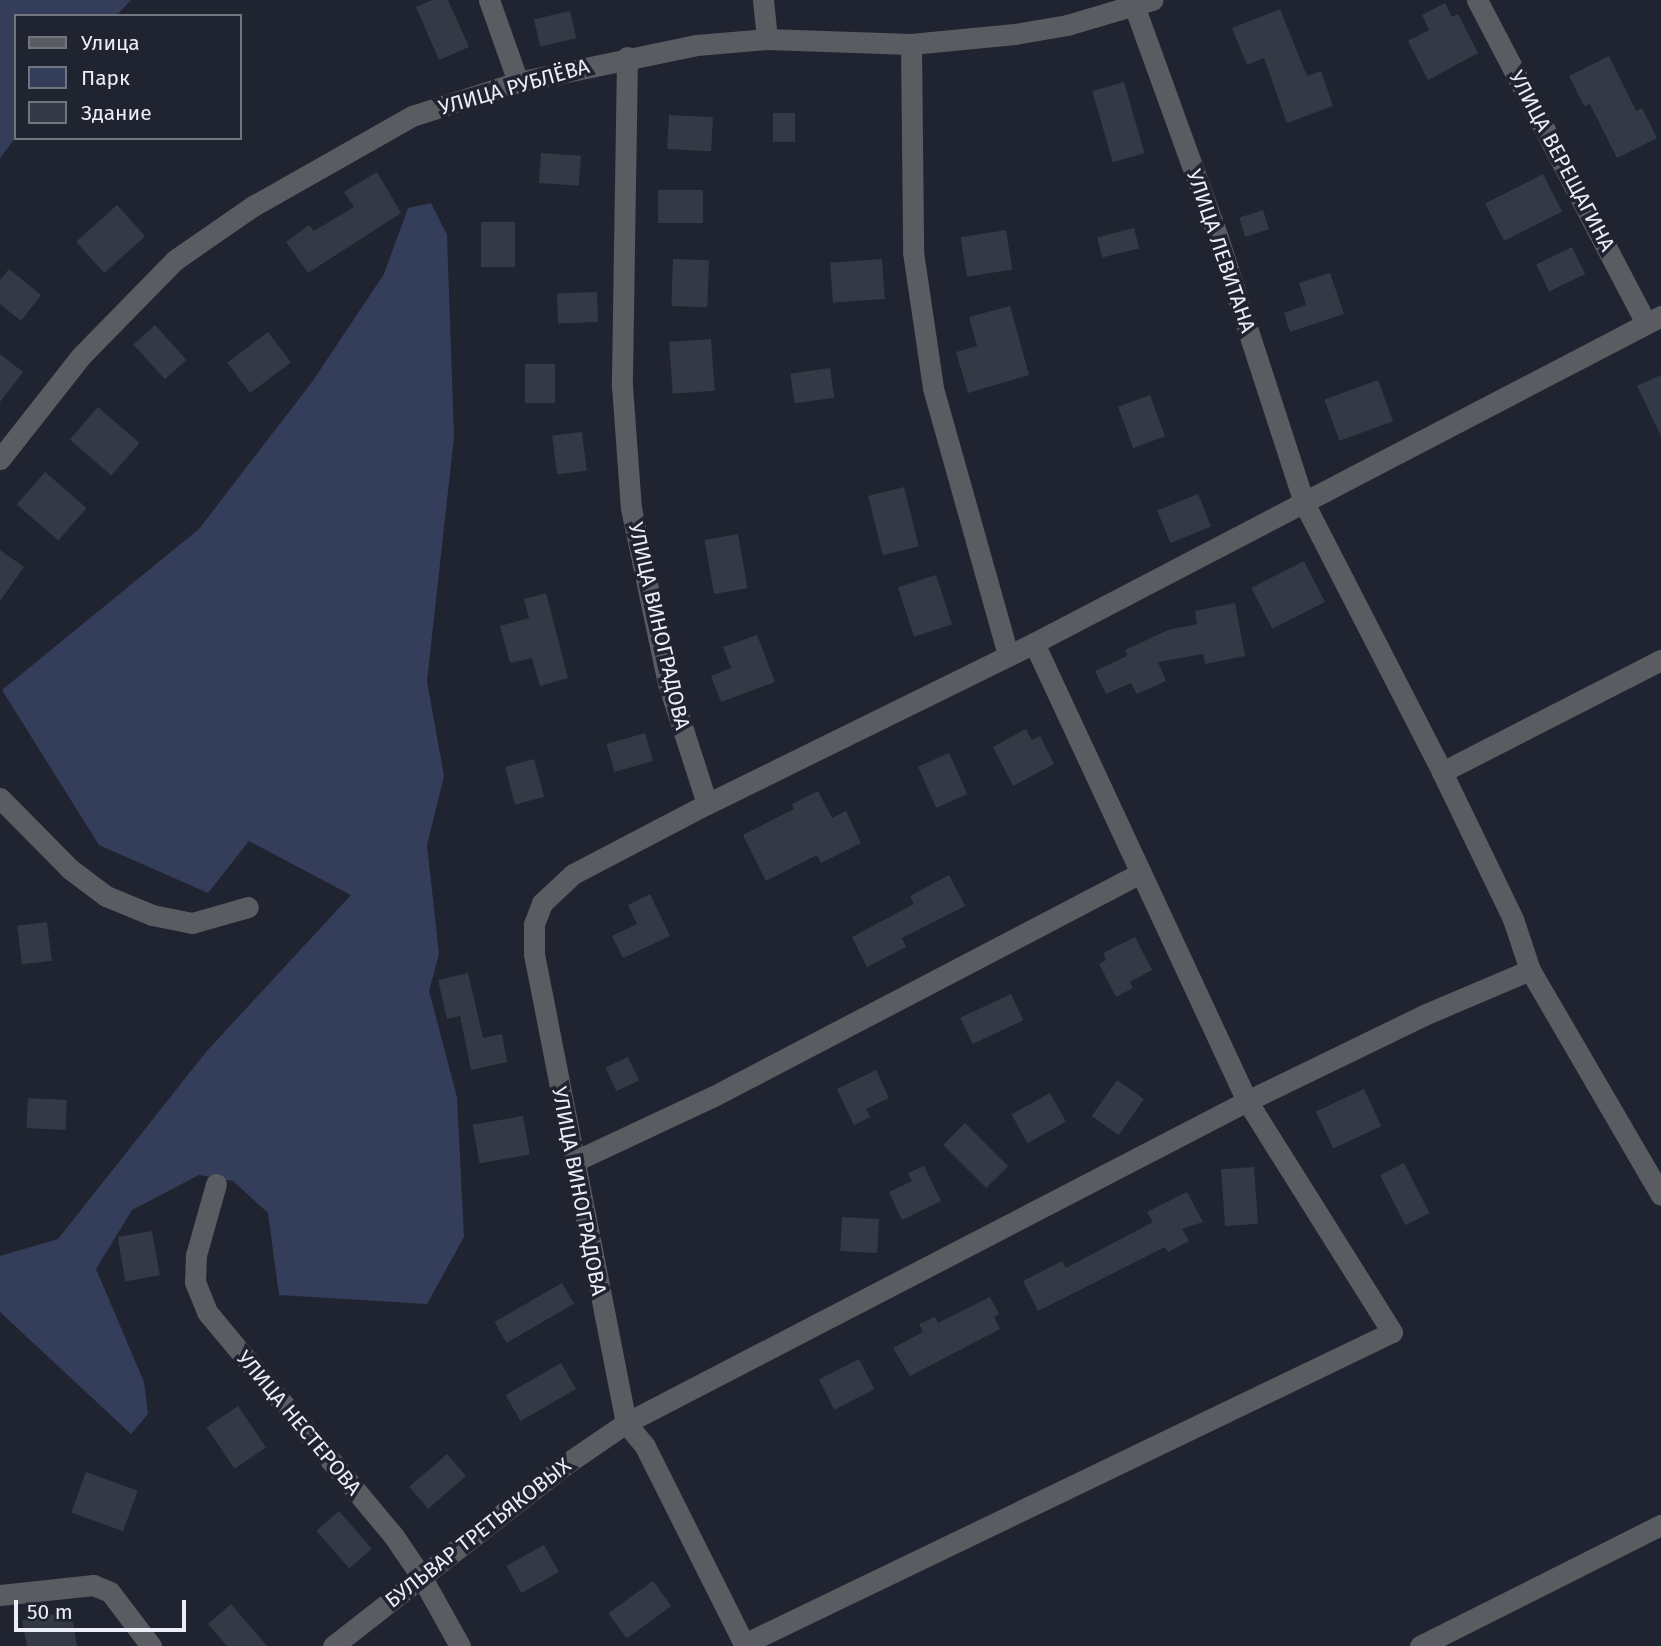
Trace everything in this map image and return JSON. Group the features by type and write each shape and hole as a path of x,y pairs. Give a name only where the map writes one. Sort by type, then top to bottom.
{"street":[{"path":"489,0 519,82"},
{"path":"763,0 767,39"},
{"name":"УЛИЦА ВЕРЕЩАГИНА","path":"1477,0 1654,319"},
{"name":"УЛИЦА РУБЛЁВА","path":"0,459 81,356 175,260 253,206 412,116 519,82 627,57 697,45 767,39 911,44 1015,34 1067,25 1140,2"},
{"name":"УЛИЦА ЛЕВИТАНА","path":"1140,2 1304,503 1442,772 1513,919 1530,970 1661,1195"},
{"path":"911,44 913,251 933,388 1008,654"},
{"name":"УЛИЦА ВИНОГРАДОВА","path":"626,1423 572,1162 534,954 534,924 542,903 573,874 707,804 668,683 631,508 622,386 627,57"},
{"path":"707,804 851,736 1034,643 1654,319"},
{"path":"626,1423 645,1446 744,1645 1392,1332 1247,1101 1034,643"},
{"path":"1442,772 1661,660"},
{"path":"0,798 70,869 106,897 152,915 192,923 248,907"},
{"path":"572,1162 725,1090 1141,873"},
{"name":"БУЛЬВАР ТРЕТЬЯКОВЫХ","path":"333,1646 563,1466 626,1423 1247,1101 1424,1016 1530,970"},
{"name":"УЛИЦА НЕСТЕРОВА","path":"216,1184 196,1255 195,1282 206,1312 393,1535 421,1576 460,1646"},
{"path":"1420,1646 1661,1525"},
{"path":"0,1595 93,1585 110,1592 151,1646"}],"green space":[{"path":"0,0 131,0 118,14 14,14 14,140 0,158"},
{"path":"431,203 447,235 454,437 427,681 444,776 427,845 439,954 429,991 457,1097 464,1237 427,1304 279,1295 268,1213 233,1181 199,1175 132,1210 96,1269 144,1382 148,1414 131,1434 0,1312 0,1256 58,1239 206,1052 351,895 249,841 208,893 99,845 2,690 199,529 312,382 384,274 408,208"}],"building":[{"path":"432,0 448,0 469,47 439,60 416,7"},
{"path":"1445,3 1452,17 1458,14 1478,53 1428,80 1408,41 1429,30 1422,15"},
{"path":"1280,9 1307,76 1321,71 1333,106 1287,123 1264,58 1247,65 1232,28"},
{"path":"570,11 576,38 540,47 534,19"},
{"path":"1609,56 1636,111 1642,108 1657,138 1617,158 1590,104 1584,106 1569,76"},
{"path":"1124,82 1144,153 1113,162 1092,91"},
{"path":"773,113 795,113 795,142 773,142"},
{"path":"669,115 713,117 711,151 667,149"},
{"path":"541,153 581,156 579,186 539,183"},
{"path":"377,172 401,213 308,273 286,242 309,225 314,231 354,207 344,192"},
{"path":"1543,174 1562,211 1504,241 1485,204"},
{"path":"658,190 703,190 703,223 658,223"},
{"path":"117,205 145,236 104,273 76,242"},
{"path":"1263,210 1269,229 1245,237 1239,218"},
{"path":"481,222 515,222 515,267 481,267"},
{"path":"1134,228 1139,248 1102,258 1097,237"},
{"path":"1006,230 1012,270 967,277 961,237"},
{"path":"1572,247 1585,274 1549,291 1536,265"},
{"path":"673,259 709,260 707,307 671,306"},
{"path":"882,259 885,299 833,303 830,263"},
{"path":"9,269 41,295 21,321 0,304 0,280"},
{"path":"1330,273 1344,314 1290,332 1284,313 1306,305 1299,283"},
{"path":"597,292 598,322 558,323 557,293"},
{"path":"1010,306 1029,375 968,393 956,352 977,346 969,317"},
{"path":"155,325 186,360 165,379 133,344"},
{"path":"268,332 291,362 250,393 227,363"},
{"path":"711,339 715,391 673,394 669,342"},
{"path":"0,354 23,372 0,402"},
{"path":"525,364 555,364 555,403 525,403"},
{"path":"830,368 834,398 795,403 790,374"},
{"path":"1661,375 1661,436 1637,386"},
{"path":"1378,380 1393,421 1339,441 1324,399"},
{"path":"1150,395 1165,436 1133,448 1118,407"},
{"path":"98,407 140,443 111,476 70,439"},
{"path":"582,432 587,471 557,474 552,436"},
{"path":"45,472 87,508 58,541 17,504"},
{"path":"904,487 919,546 883,555 868,496"},
{"path":"1198,494 1211,526 1170,543 1157,510"},
{"path":"738,534 748,588 714,594 705,540"},
{"path":"0,550 24,567 0,601"},
{"path":"1304,561 1325,602 1272,629 1251,588"},
{"path":"936,575 952,624 914,637 898,587"},
{"path":"546,593 568,678 540,686 532,658 510,663 500,626 529,618 524,599"},
{"path":"1235,603 1245,656 1205,664 1203,654 1158,662 1166,681 1137,694 1131,683 1106,694 1095,671 1127,656 1125,650 1168,630 1197,624 1195,611"},
{"path":"757,635 775,682 721,702 711,676 731,668 723,647"},
{"path":"1026,729 1032,740 1040,736 1054,764 1013,786 993,747"},
{"path":"645,733 653,761 615,772 607,744"},
{"path":"949,753 967,794 936,808 918,767"},
{"path":"534,759 544,797 515,804 505,767"},
{"path":"818,791 832,818 846,811 861,843 821,863 817,855 766,881 743,835 794,809 792,804"},
{"path":"949,875 965,906 902,938 906,947 867,967 852,937 914,904 910,896"},
{"path":"650,894 670,936 623,958 612,936 637,924 628,905"},
{"path":"47,922 52,961 22,964 17,926"},
{"path":"1135,937 1152,970 1130,982 1133,988 1116,997 1099,964 1106,960 1103,953"},
{"path":"468,973 483,1038 502,1034 507,1062 471,1070 460,1016 447,1019 438,980"},
{"path":"1011,994 1023,1020 973,1044 960,1018"},
{"path":"628,1057 639,1081 616,1091 605,1068"},
{"path":"876,1070 889,1098 866,1109 870,1117 854,1125 837,1089"},
{"path":"1117,1080 1144,1099 1119,1135 1092,1116"},
{"path":"1364,1089 1381,1126 1333,1149 1316,1111"},
{"path":"1050,1093 1066,1122 1028,1143 1012,1114"},
{"path":"28,1098 67,1100 65,1130 26,1128"},
{"path":"523,1116 530,1154 480,1163 473,1125"},
{"path":"965,1123 1008,1166 986,1188 943,1145"},
{"path":"1404,1163 1429,1213 1405,1225 1380,1175"},
{"path":"924,1166 941,1201 902,1220 889,1192 912,1181 908,1173"},
{"path":"1254,1167 1258,1224 1225,1226 1221,1169"},
{"path":"1187,1192 1203,1222 1182,1229 1189,1241 1168,1252 1165,1247 1038,1311 1023,1281 1062,1261 1066,1268 1153,1222 1147,1212"},
{"path":"842,1217 879,1219 877,1253 840,1251"},
{"path":"152,1231 160,1275 125,1281 118,1237"},
{"path":"562,1283 574,1304 506,1343 494,1322"},
{"path":"990,1297 999,1314 994,1317 1000,1329 910,1376 893,1348 923,1332 919,1324 935,1317 938,1323"},
{"path":"859,1359 874,1389 834,1410 819,1379"},
{"path":"561,1363 576,1389 521,1421 506,1395"},
{"path":"238,1406 266,1447 234,1469 206,1427"},
{"path":"447,1454 466,1476 428,1509 409,1487"},
{"path":"86,1472 138,1491 123,1531 71,1512"},
{"path":"339,1511 372,1549 349,1568 316,1531"},
{"path":"544,1545 559,1572 521,1593 506,1566"},
{"path":"653,1581 671,1606 627,1638 609,1613"},
{"path":"231,1604 267,1646 227,1646 208,1624"},
{"path":"71,1611 77,1646 27,1646 22,1620"}]}
